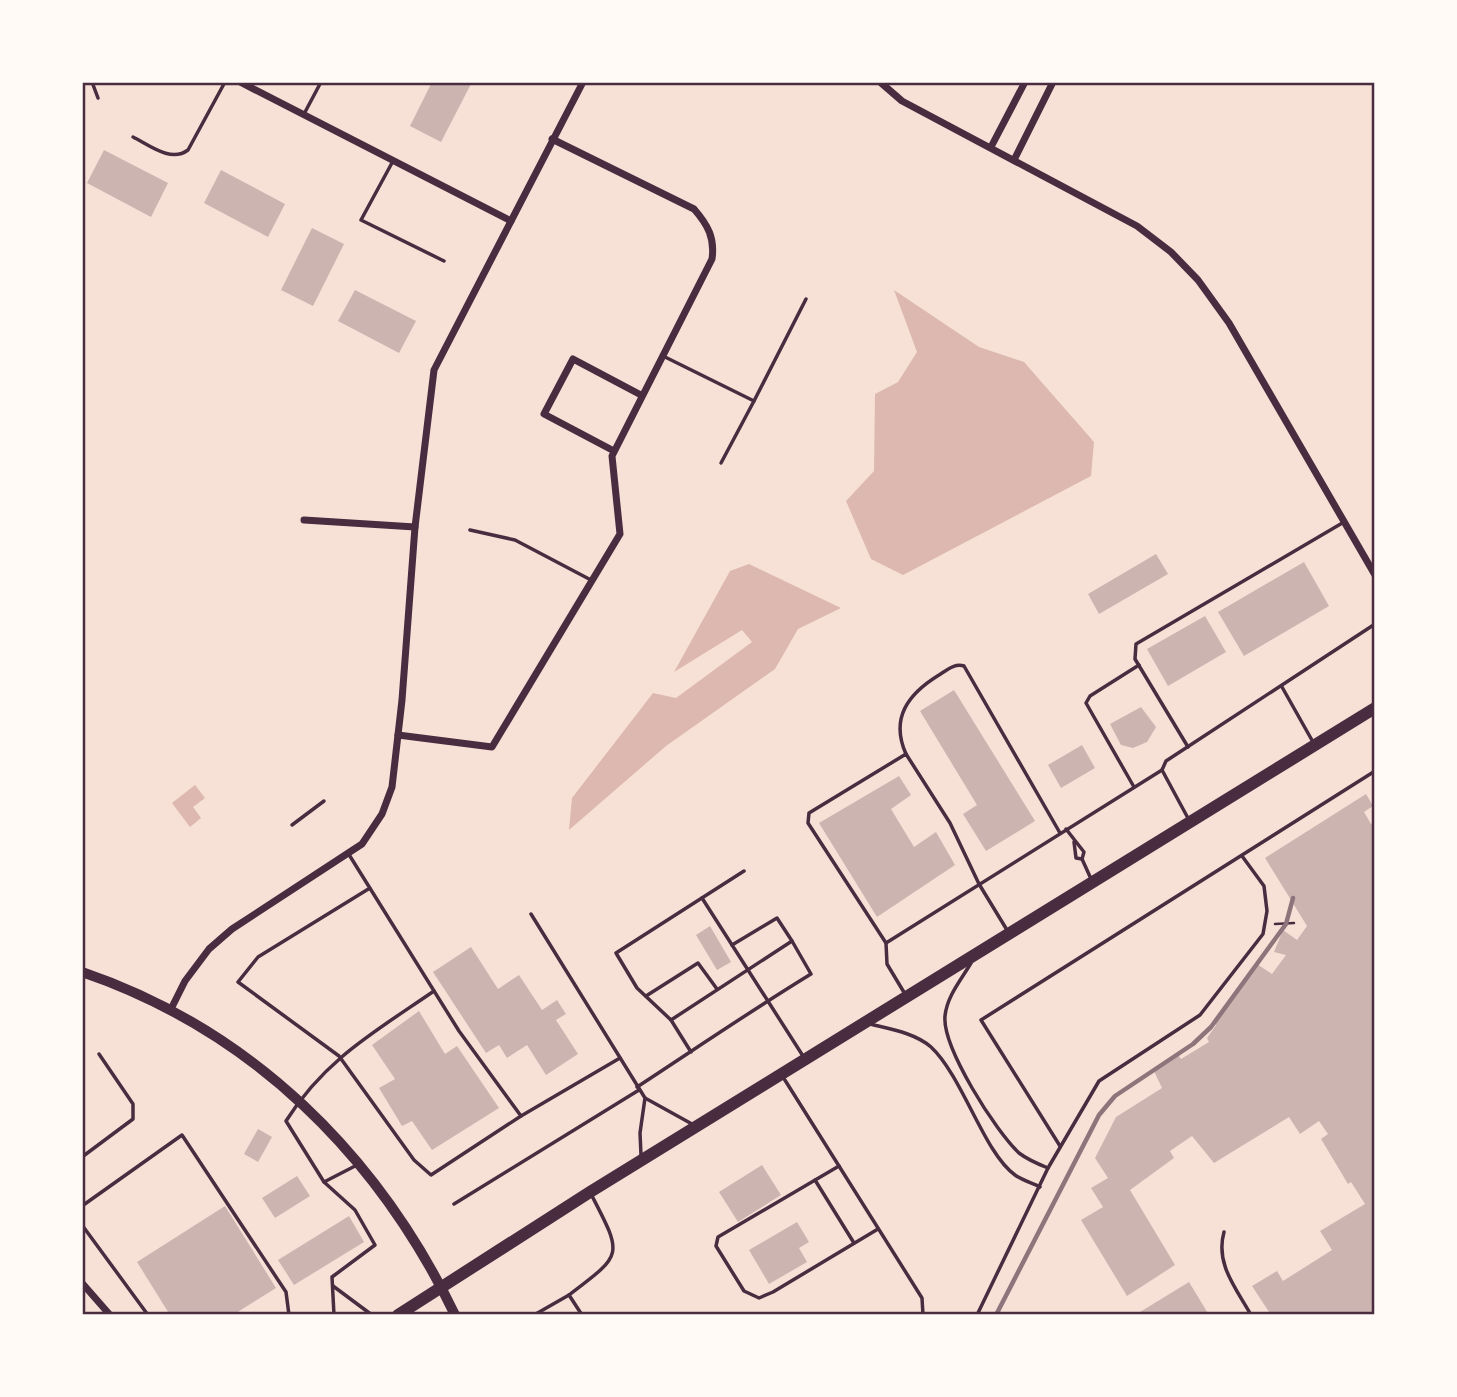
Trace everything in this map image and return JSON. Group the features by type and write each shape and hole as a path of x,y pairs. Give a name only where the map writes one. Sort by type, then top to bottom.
{"main road":[{"path":"398,1315 590,1192 908,999 1375,708"},
{"path":"82,972 172,1009 242,1052 300,1099 361,1163 441,1285 455,1315"}],"street":[{"path":"240,82 511,221"},
{"path":"172,1009 185,981 209,949 232,929 362,844 382,814 392,787 415,527 434,370 583,82"},
{"path":"880,82 902,101 1137,226 1171,252 1198,280 1229,323 1375,575"},
{"path":"991,147 1025,82"},
{"path":"1014,160 1053,82"},
{"path":"398,735 492,747 620,534 612,456 712,259 714,243 707,224 694,209 552,139"},
{"path":"614,451 544,414 573,359 642,395"},
{"path":"304,520 415,527"},
{"path":"82,1283 110,1315"}],"lane":[{"path":"92,82 98,98"},
{"path":"133,137 168,155 182,155 188,150 225,82"},
{"path":"303,115 321,82"},
{"path":"393,161 361,220 444,261"},
{"path":"721,463 806,299"},
{"path":"662,355 754,401"},
{"path":"1188,747 1135,659 1136,644 1344,522"},
{"path":"470,530 515,540 592,580"},
{"path":"1366,560 1375,556"},
{"path":"886,943 1161,770 1166,761 1375,624"},
{"path":"1134,787 1086,703 1090,696 1139,665"},
{"path":"1010,935 979,884 950,823 906,754 899,727 902,708 919,687 951,667 964,666 1060,833"},
{"path":"1282,687 1314,744"},
{"path":"906,754 809,813 808,823 886,943 887,964 908,999"},
{"path":"1161,770 1190,822"},
{"path":"1060,1146 981,1020 1375,771"},
{"path":"292,825 324,801"},
{"path":"1066,830 1084,852 1082,859 1093,883"},
{"path":"348,853 459,1031 521,1116"},
{"path":"977,1315 1048,1168 1099,1081 1200,1015 1230,971 1263,934 1267,911 1264,886 1242,856"},
{"path":"691,1052 671,1020 637,988 615,953 744,871"},
{"path":"370,888 258,957 239,982 339,1056 414,1160 431,1175 521,1116 621,1058"},
{"path":"702,898 806,1061"},
{"path":"531,914 645,1098 697,1127"},
{"path":"454,1204 638,1088 811,974 777,918 732,945"},
{"path":"671,1020 792,941"},
{"path":"974,958 949,1000 945,1018 947,1034 956,1057 999,1129 1018,1151 1048,1168"},
{"path":"646,996 698,963 717,989"},
{"path":"334,1315 332,1277 375,1245 355,1210 324,1182 286,1121 300,1099 339,1056 434,991"},
{"path":"868,1023 911,1035 931,1047 950,1072 1001,1159 1014,1174 1040,1187"},
{"path":"82,1157 133,1119 133,1104 99,1054"},
{"path":"782,1075 922,1298 923,1315"},
{"path":"641,1161 640,1133 645,1098"},
{"path":"82,1206 182,1135 286,1292 289,1315"},
{"path":"324,1182 361,1163"},
{"path":"839,1166 718,1237 716,1246 744,1291 759,1298 878,1229"},
{"path":"815,1180 854,1243"},
{"path":"534,1315 569,1295 604,1268 613,1256 615,1240 590,1192"},
{"path":"82,1225 148,1315"},
{"path":"1224,1232 1220,1254 1224,1268 1251,1315"},
{"path":"333,1286 372,1315"},
{"path":"569,1295 582,1315"}],"path":[{"path":"1275,923 1294,923"}],"shaded area":[{"path":"894,290 979,347 1024,362 1094,442 1091,476 903,575 871,559 846,501 874,471 875,394 898,382 917,352"},
{"path":"749,564 841,608 798,629 775,669 666,746 569,830 572,798 653,693 676,698 752,642 742,630 674,672 730,571"},
{"path":"195,785 205,798 193,807 201,818 190,827 172,803"}],"building":[{"path":"432,82 472,82 441,142 410,126"},
{"path":"104,150 168,183 151,217 87,183"},
{"path":"221,170 285,204 268,237 204,203"},
{"path":"312,228 344,244 313,306 281,290"},
{"path":"355,290 416,321 399,353 338,321"},
{"path":"1156,554 1168,574 1099,614 1088,594"},
{"path":"1304,562 1329,606 1244,656 1218,612"},
{"path":"1205,616 1226,652 1168,686 1147,649"},
{"path":"954,690 1035,821 986,851 963,814 977,805 920,711"},
{"path":"1141,707 1156,727 1147,742 1133,748 1121,745 1110,724"},
{"path":"1082,745 1095,768 1061,788 1048,765"},
{"path":"899,776 911,795 891,809 914,847 936,832 955,865 877,917 819,823"},
{"path":"1366,794 1373,806 1364,812 1371,824 1375,822 1375,1315 1271,1315 1252,1286 1277,1271 1283,1281 1332,1250 1320,1231 1365,1204 1351,1182 1348,1184 1321,1139 1328,1134 1319,1121 1300,1134 1289,1117 1214,1163 1192,1136 1170,1151 1174,1158 1130,1190 1175,1265 1127,1296 1081,1220 1103,1207 1091,1188 1108,1178 1095,1158 1116,1117 1162,1088 1153,1069 1177,1053 1181,1059 1209,1042 1207,1038 1216,1025 1214,1024 1257,964 1272,974 1286,955 1274,952 1283,930 1297,940 1307,926 1265,858"},
{"path":"710,926 731,962 717,970 696,935"},
{"path":"471,947 498,989 519,975 542,1010 557,1000 566,1014 556,1020 578,1054 546,1075 527,1045 507,1058 499,1045 486,1053 433,972"},
{"path":"419,1011 445,1054 457,1046 499,1108 432,1150 412,1121 402,1126 379,1088 395,1079 372,1045"},
{"path":"258,1129 272,1137 258,1162 244,1154"},
{"path":"762,1165 781,1195 738,1222 719,1192"},
{"path":"297,1176 310,1196 275,1218 262,1198"},
{"path":"225,1206 276,1288 233,1315 170,1315 137,1262"},
{"path":"349,1216 364,1242 294,1285 278,1260"},
{"path":"797,1222 809,1242 799,1248 807,1262 769,1284 749,1250"},
{"path":"1189,1282 1209,1315 1142,1315 1140,1312"}],"railway":[{"path":"996,1315 1099,1115 1115,1096 1193,1044 1211,1027 1286,924 1293,898"}]}
